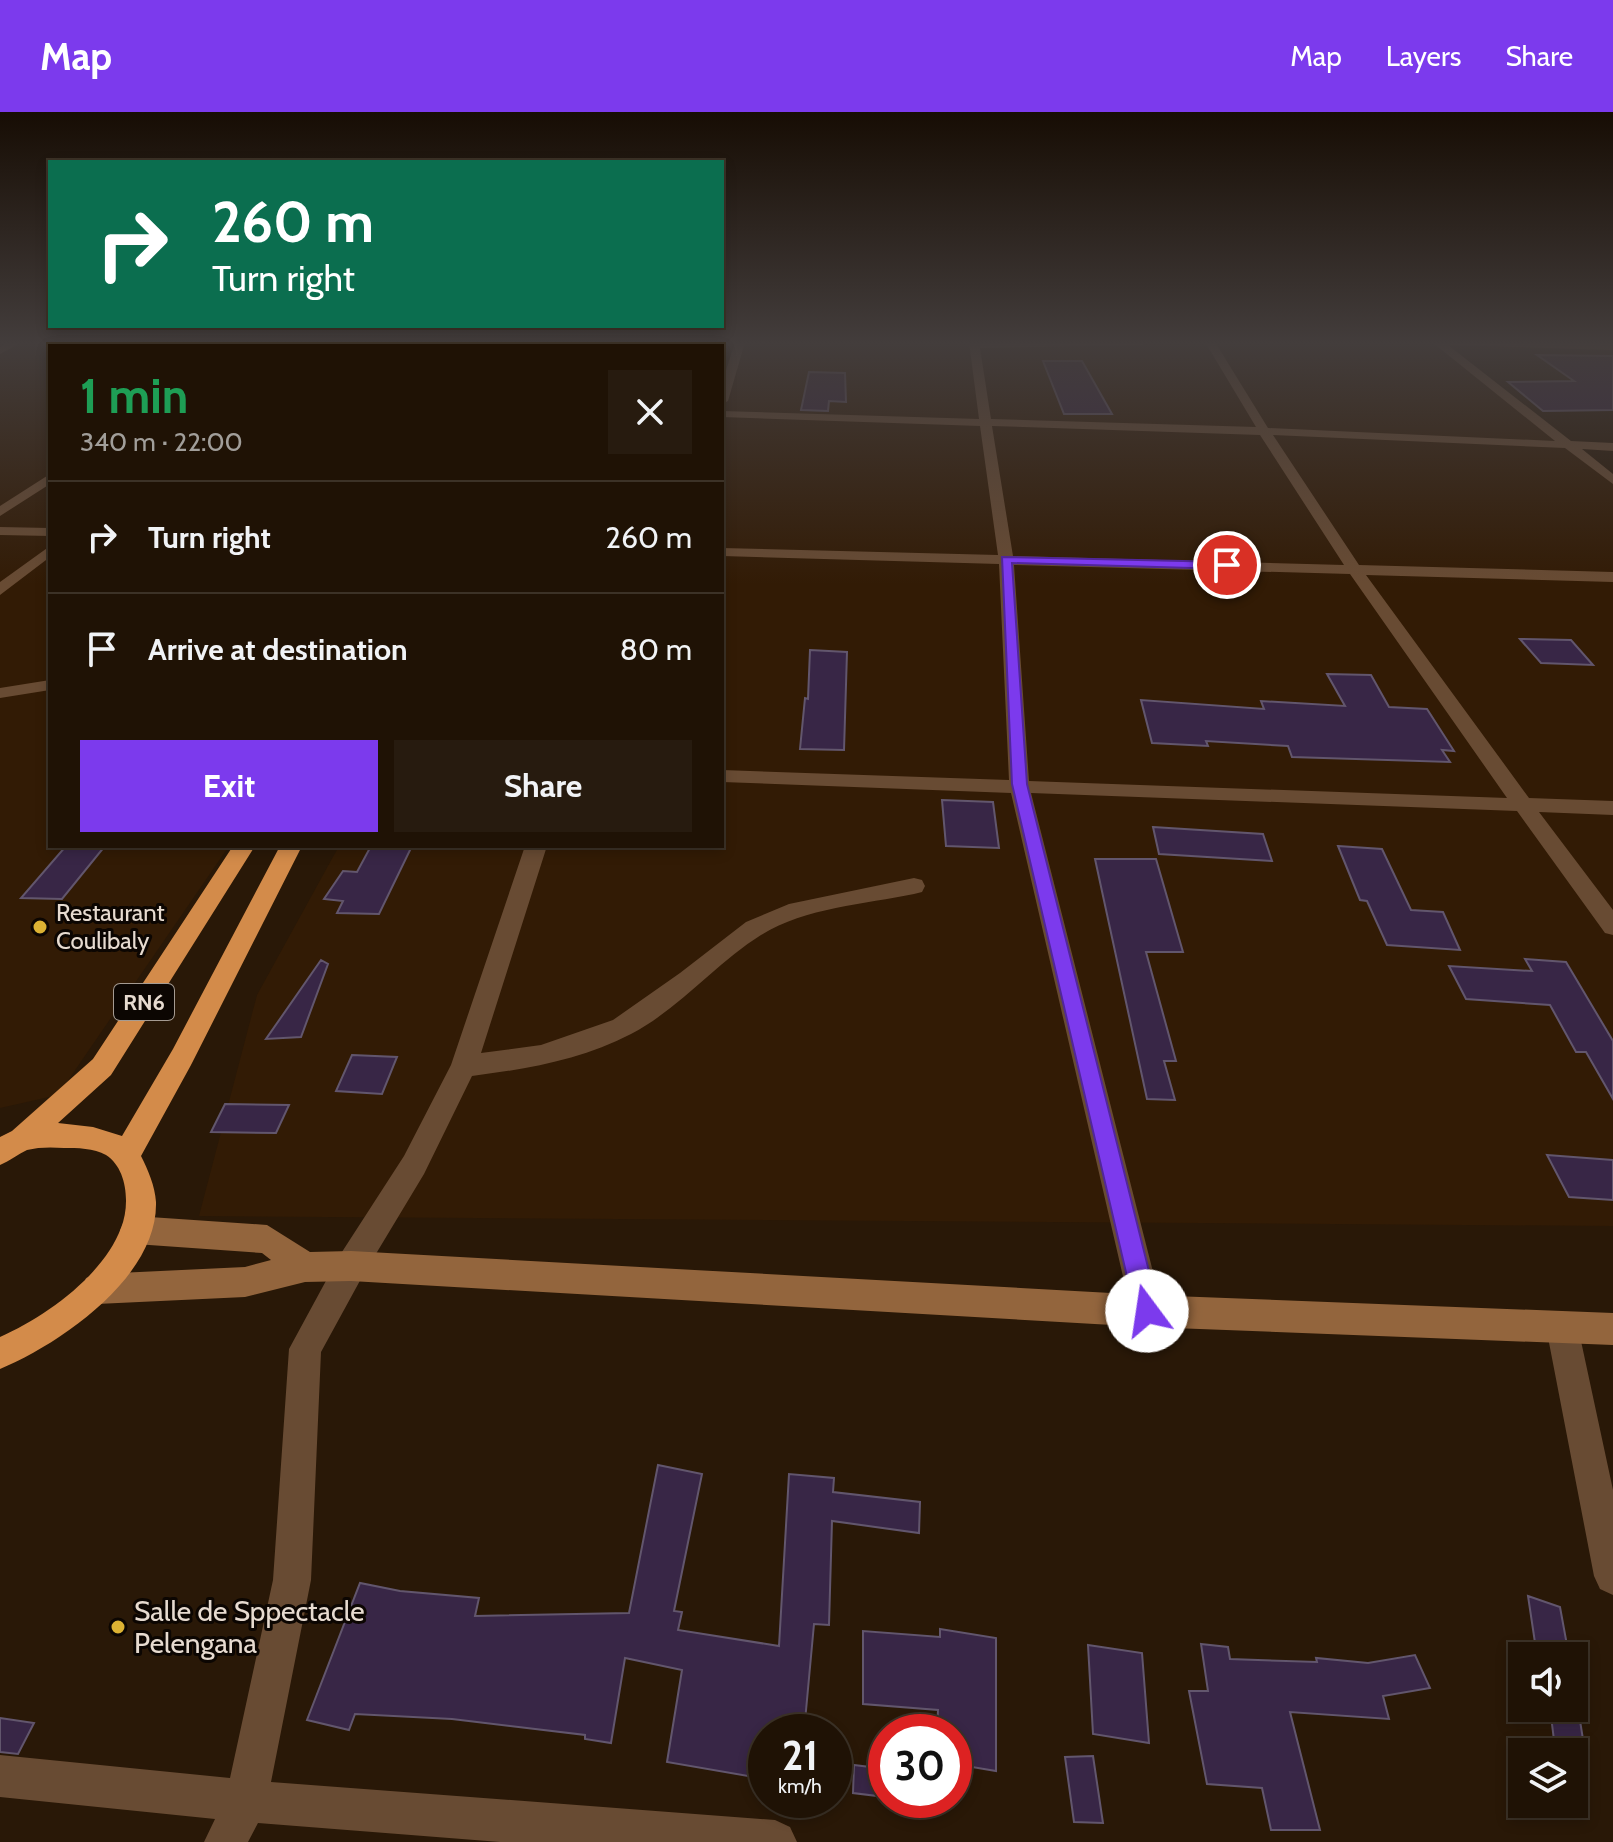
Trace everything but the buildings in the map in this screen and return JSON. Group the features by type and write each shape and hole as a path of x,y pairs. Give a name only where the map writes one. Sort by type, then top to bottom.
{"highway":[{"name":"RN6","path":"11,1146 102,1067 243,848"},
{"name":"RN6","path":"127,1154 182,1057 290,848"},
{"path":"0,1353 18,1347 61,1321 97,1289 121,1259 135,1230 143,1193 127,1154 105,1140 74,1136 11,1146"}],"street":[{"path":"986,423 1006,559 1019,784 1147,1311"},
{"path":"1034,423 1613,447"},
{"path":"1257,423 1354,569 1613,927"},
{"path":"1539,423 1613,480"},
{"path":"0,512 48,479"},
{"path":"0,531 48,532"},
{"path":"0,590 48,552"},
{"path":"724,552 1613,577"},
{"path":"0,693 48,685"},
{"path":"724,776 1019,784 1613,808"},
{"path":"226,1842 246,1801 292,1580 305,1349 351,1266 414,1165 464,1066 535,848"},
{"path":"464,1066 541,1056 622,1027 689,980 754,928 797,910 914,886"},
{"path":"135,1230 267,1239 305,1267"},
{"path":"97,1289 245,1282 305,1267 351,1266 1147,1311 1613,1329"},
{"path":"1562,1327 1613,1576"},
{"path":"0,1776 246,1801 775,1842"}],"shaded area":[{"path":"0,423 48,423 48,848 228,848 58,1095 0,1108"},
{"path":"724,423 1540,423 1613,480 1613,1226 199,1216 257,995 338,848 724,848"}],"place":[{"name":"Restaurant Coulibaly","path":"40,927"},
{"name":"Salle de Sppectacle Pelengana","path":"118,1627"}],"route":[{"path":"1147,1311 1019,784 1006,559 1227,565"}]}
